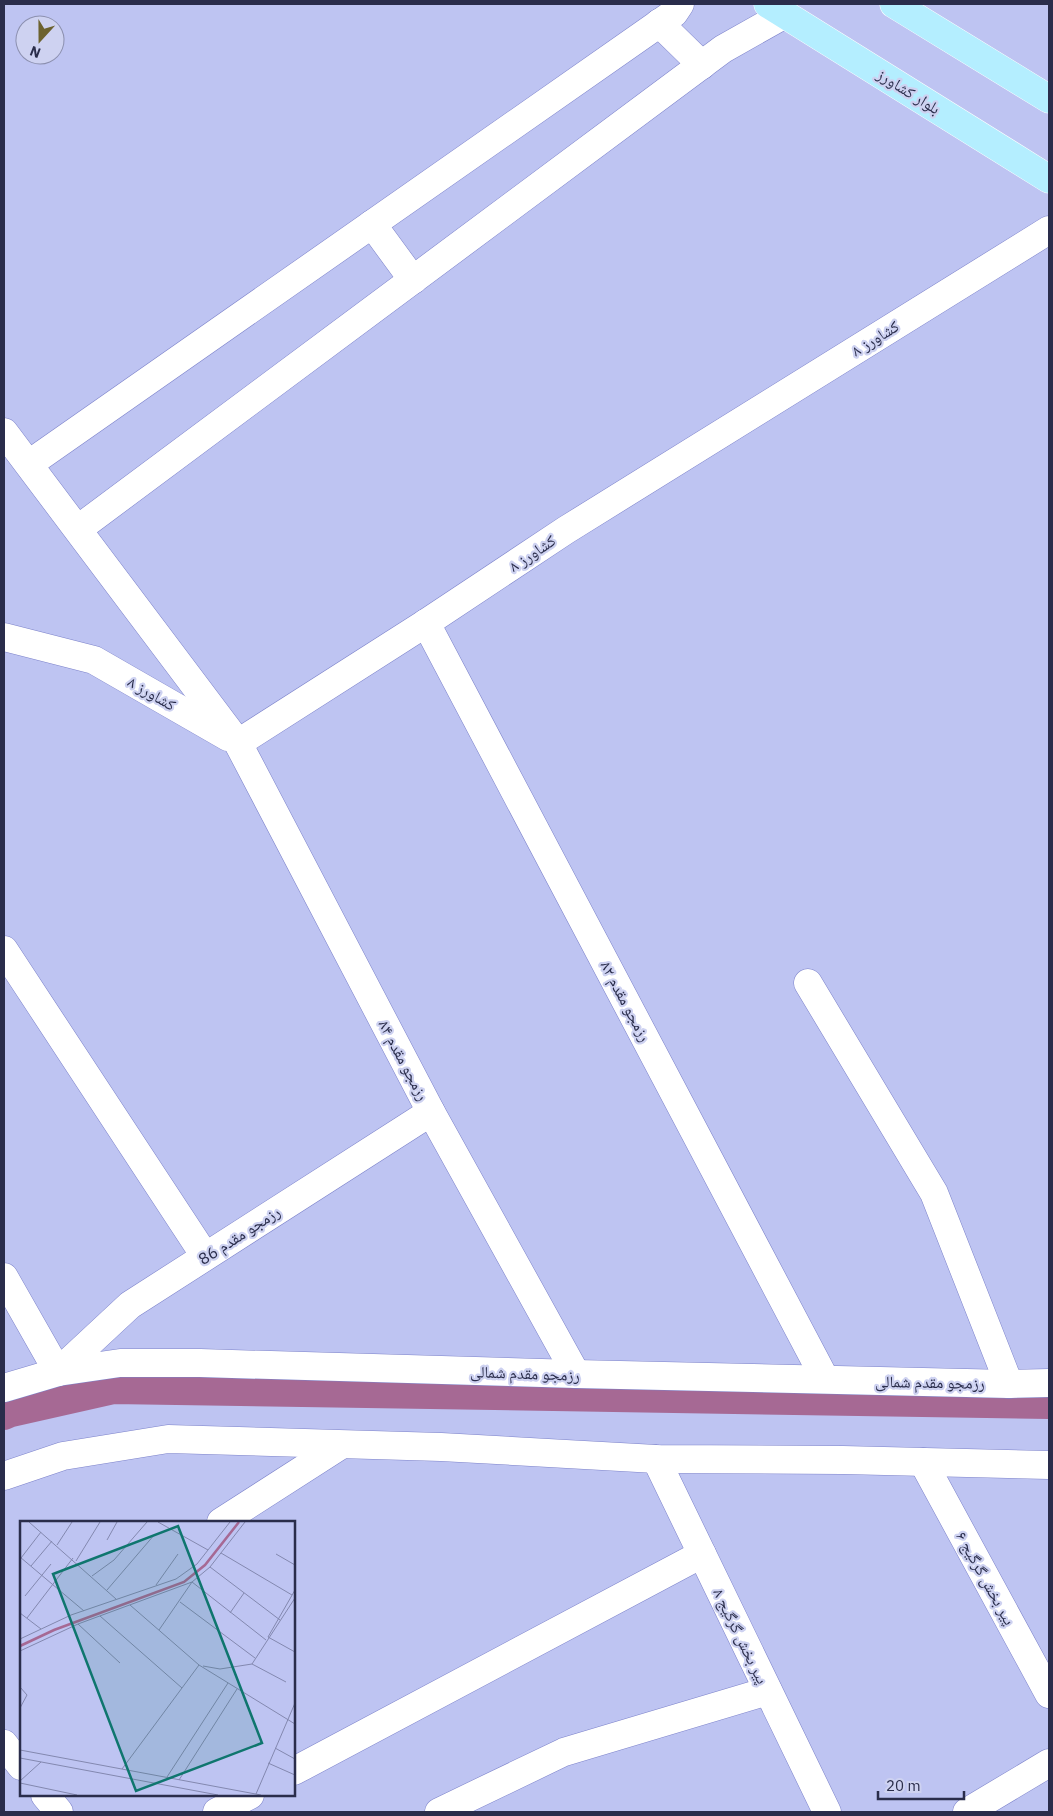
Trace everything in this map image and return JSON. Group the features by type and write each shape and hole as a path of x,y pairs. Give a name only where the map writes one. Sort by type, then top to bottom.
{"main road":[{"path":"894,4 1049,99"},
{"name":"بلوار کشاورز","path":"776,9 1049,179"}],"street":[{"path":"29,464 674,13 680,4"},
{"path":"78,529 776,9"},
{"path":"659,23 702,65"},
{"path":"372,224 413,280"},
{"name":"کشاورز ۸","path":"4,637 94,660 238,743 426,624 566,530 1049,230"},
{"name":"رزمجو مقدم ۸۴","path":"4,432 238,743 432,1112 576,1374"},
{"name":"رزمجو مقدم ۸۲","path":"426,624 825,1379"},
{"path":"4,950 205,1256"},
{"path":"808,983 934,1193 1009,1384"},
{"name":"رزمجو مقدم 86","path":"58,1372 130,1305 432,1112"},
{"path":"4,1277 58,1372"},
{"name":"رزمجو مقدم شمالی","path":"4,1388 58,1372 120,1363 200,1363 1009,1384 1049,1383"},
{"path":"4,1476 64,1456 168,1439 441,1447 656,1459 843,1460 1049,1465"},
{"path":"223,1521 341,1445"},
{"name":"پیر بخش گرگیج ۸","path":"656,1459 827,1812"},
{"name":"پیر بخش گرگیج ۶","path":"923,1462 1049,1694"},
{"path":"295,1770 702,1554"},
{"path":"439,1812 564,1752 768,1691"},
{"path":"4,1744 20,1765"},
{"path":"967,1812 1049,1763"},
{"path":"46,1796 59,1812"},
{"path":"217,1812 248,1796"}],"waterway":[{"path":"4,1415 113,1389 1049,1404"}]}
